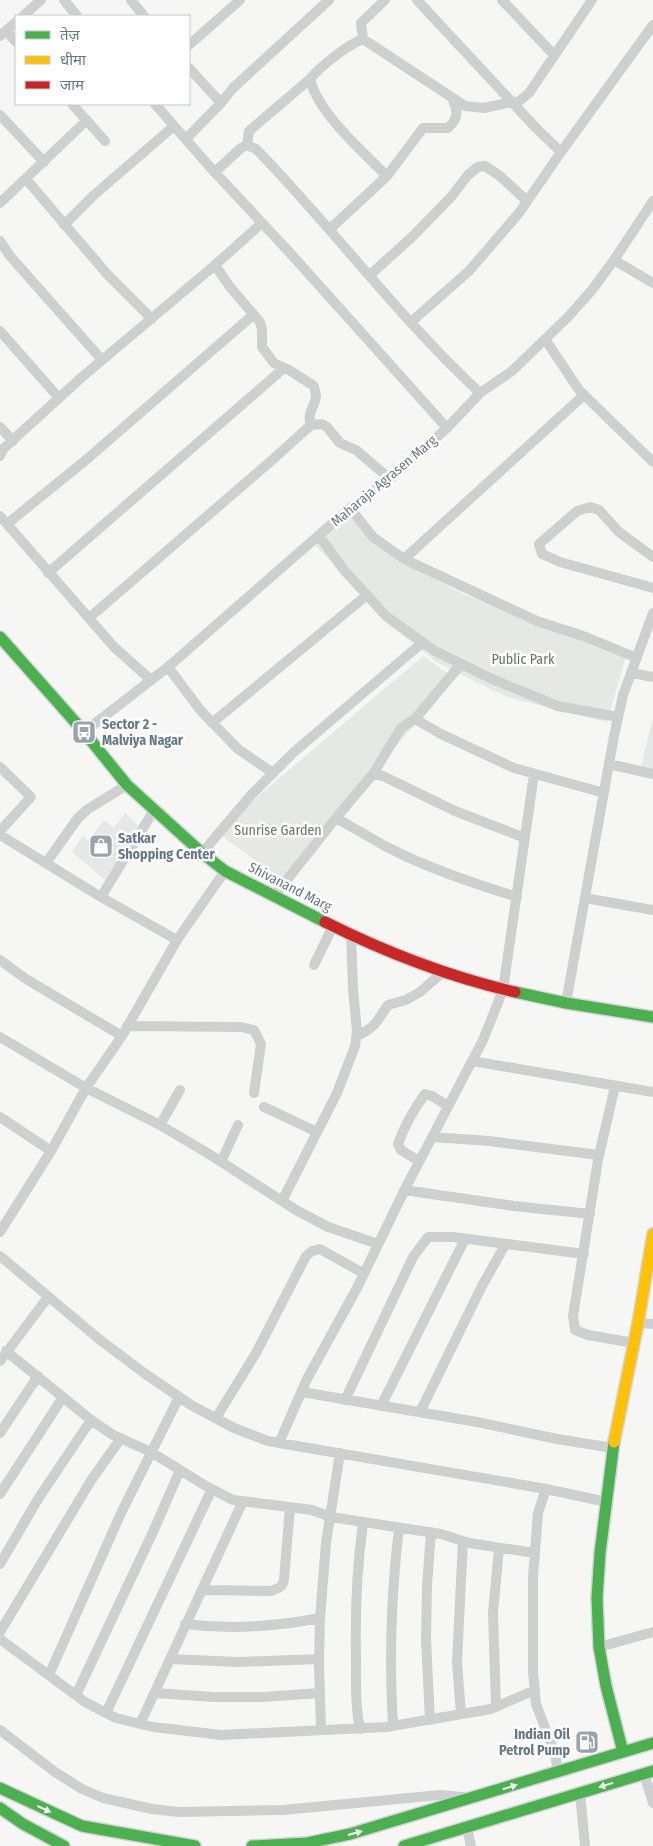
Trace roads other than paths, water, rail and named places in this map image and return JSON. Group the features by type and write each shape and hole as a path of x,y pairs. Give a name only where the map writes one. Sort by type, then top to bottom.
{"street":[{"path":"24,15 41,0"},
{"path":"64,0 76,15"},
{"path":"143,15 134,4 145,0"},
{"path":"190,44 240,0"},
{"path":"186,139 233,88 329,0"},
{"path":"385,0 361,23 363,39 465,106 484,108 518,102 529,93 590,1"},
{"path":"417,0 536,129 561,152"},
{"path":"502,0 554,56"},
{"path":"15,23 3,34 15,41"},
{"path":"411,322 469,271 527,201 653,25"},
{"path":"248,145 249,131 310,79 319,69 354,43 363,39"},
{"path":"190,69 220,103"},
{"path":"310,79 313,91 330,117 387,176"},
{"path":"330,229 387,176 422,128 448,128 456,120 458,110 452,97"},
{"path":"73,105 105,141"},
{"path":"156,105 448,428"},
{"path":"1,120 44,162"},
{"path":"0,203 87,120"},
{"path":"64,225 94,195 174,126"},
{"path":"215,172 241,148 248,145 256,149 330,229 444,359 480,393"},
{"path":"370,275 412,237 451,197 468,175 478,168 484,166 500,176 527,201"},
{"path":"26,179 107,274 152,319"},
{"name":"Maharaja Agrasen Marg","path":"84,732 168,667 350,508 390,479 448,428 480,393 512,371 568,317 592,290 653,201"},
{"path":"0,456 3,449 59,398 262,223"},
{"path":"0,241 10,256 102,360"},
{"path":"614,260 653,283"},
{"path":"215,265 260,322 262,347 274,363 314,386 316,396 308,419 310,424"},
{"path":"150,680 114,647 4,520 86,460 253,315"},
{"path":"0,331 59,398"},
{"path":"544,339 579,390 653,462"},
{"path":"48,573 284,368"},
{"path":"404,559 584,395"},
{"path":"88,618 271,461 310,424 322,424 327,427 340,443 356,450 390,479"},
{"path":"0,426 13,441"},
{"path":"653,557 619,532 599,510 590,507 576,511 539,544 542,554 560,562 653,588"},
{"path":"350,508 372,537 404,559 537,621 586,637 637,658"},
{"path":"319,536 344,570 386,616 435,651 492,679 558,706 618,717"},
{"path":"212,723 367,595"},
{"path":"566,1003 618,717 623,695 653,613"},
{"name":"Shivanand Marg","path":"0,637 84,732 127,785 225,872 333,926 404,957 444,971 503,990 566,1003 653,1017"},
{"path":"202,853 251,795 294,752 422,642"},
{"path":"274,896 373,774 401,728 414,718 461,664"},
{"path":"168,667 212,723 238,749 273,773"},
{"path":"632,673 653,677"},
{"path":"414,718 450,738 514,768 604,793"},
{"path":"609,764 653,774"},
{"path":"0,767 31,797 0,831"},
{"path":"373,774 382,776 455,811 526,838"},
{"path":"279,1443 302,1392 364,1273 404,1190 483,1040 503,990 534,774"},
{"path":"46,863 78,818 88,809 127,785"},
{"path":"101,897 154,810"},
{"path":"336,818 386,847 424,864 469,882 517,897"},
{"path":"0,835 101,897 177,940"},
{"path":"0,1232 51,1151 86,1088 122,1036 177,940 225,872"},
{"path":"585,898 653,910"},
{"path":"314,965 333,926"},
{"path":"282,1201 337,1093 355,1046 351,934"},
{"path":"0,960 26,979 122,1036"},
{"path":"356,1036 374,1026 388,1005 412,997 444,971"},
{"path":"127,1026 241,1027 254,1030 261,1044 254,1093"},
{"path":"0,1037 86,1088 160,1125 282,1201 328,1227 378,1244"},
{"path":"472,1061 653,1092"},
{"path":"615,1086 599,1154 573,1316 575,1330 588,1335 634,1343"},
{"path":"160,1125 180,1090"},
{"path":"419,1161 401,1150 398,1144 400,1136 425,1094 448,1106"},
{"path":"264,1107 317,1132"},
{"path":"0,1116 51,1151"},
{"path":"221,1162 238,1126"},
{"path":"432,1137 489,1141 599,1154"},
{"path":"404,1190 495,1204 590,1214"},
{"path":"623,1752 606,1686 600,1647 597,1598 600,1553 613,1448 638,1323 653,1234"},
{"path":"345,1400 413,1257 428,1237 465,1239 584,1254"},
{"path":"381,1406 465,1239"},
{"path":"420,1412 482,1286 505,1244"},
{"path":"216,1418 256,1353 306,1256 312,1251 320,1249 364,1273"},
{"path":"0,1256 114,1350 179,1397 234,1428 268,1441 546,1489 607,1502"},
{"path":"0,1361 48,1297"},
{"path":"638,1323 653,1324"},
{"path":"6,1351 91,1420 120,1438 151,1452 234,1500 312,1510 331,1517 431,1532 462,1541 535,1553"},
{"path":"0,1432 38,1376"},
{"path":"302,1392 613,1448"},
{"path":"0,1494 62,1397"},
{"path":"48,1675 122,1511 179,1397"},
{"path":"0,1564 38,1499 91,1420"},
{"path":"0,1632 92,1479 120,1438"},
{"path":"321,1730 320,1618 326,1543 340,1453"},
{"path":"76,1695 153,1532 180,1470"},
{"path":"106,1713 212,1489"},
{"path":"546,1489 538,1512 535,1553 534,1672 536,1704 555,1754 558,1772"},
{"path":"140,1724 243,1501"},
{"path":"202,1590 271,1591 280,1588 283,1585 284,1579 290,1507"},
{"path":"360,1729 355,1616 359,1548 363,1523"},
{"path":"393,1726 390,1630 392,1585 398,1528"},
{"path":"430,1720 426,1621 431,1532"},
{"path":"461,1714 457,1662 462,1541"},
{"path":"496,1706 494,1613 499,1548"},
{"path":"185,1624 205,1627 265,1627 320,1618"},
{"path":"600,1647 653,1632"},
{"path":"0,1639 84,1702 116,1718 153,1727 221,1735 393,1726 496,1706 535,1690"},
{"path":"170,1659 238,1662 319,1659"},
{"path":"155,1693 263,1697 320,1693"},
{"path":"0,1730 55,1772 82,1789 103,1798 152,1809 178,1812 283,1810 440,1795 474,1798"},
{"path":"252,1846 303,1845 350,1834 653,1744"},
{"path":"404,1846 648,1772 653,1803"},
{"path":"0,1788 82,1826 195,1846"},
{"path":"580,1793 585,1846"},
{"path":"0,1808 23,1824 64,1846"},
{"path":"467,1828 471,1846"}],"place":[{"name":"Sector 2 - Malviya Nagar","path":"84,732"},
{"name":"Satkar Shopping Center","path":"101,846"},
{"name":"Indian Oil Petrol Pump","path":"587,1742"}],"park label":[{"name":"Public Park","path":"523,659"},
{"name":"Sunrise Garden","path":"278,830"}]}
